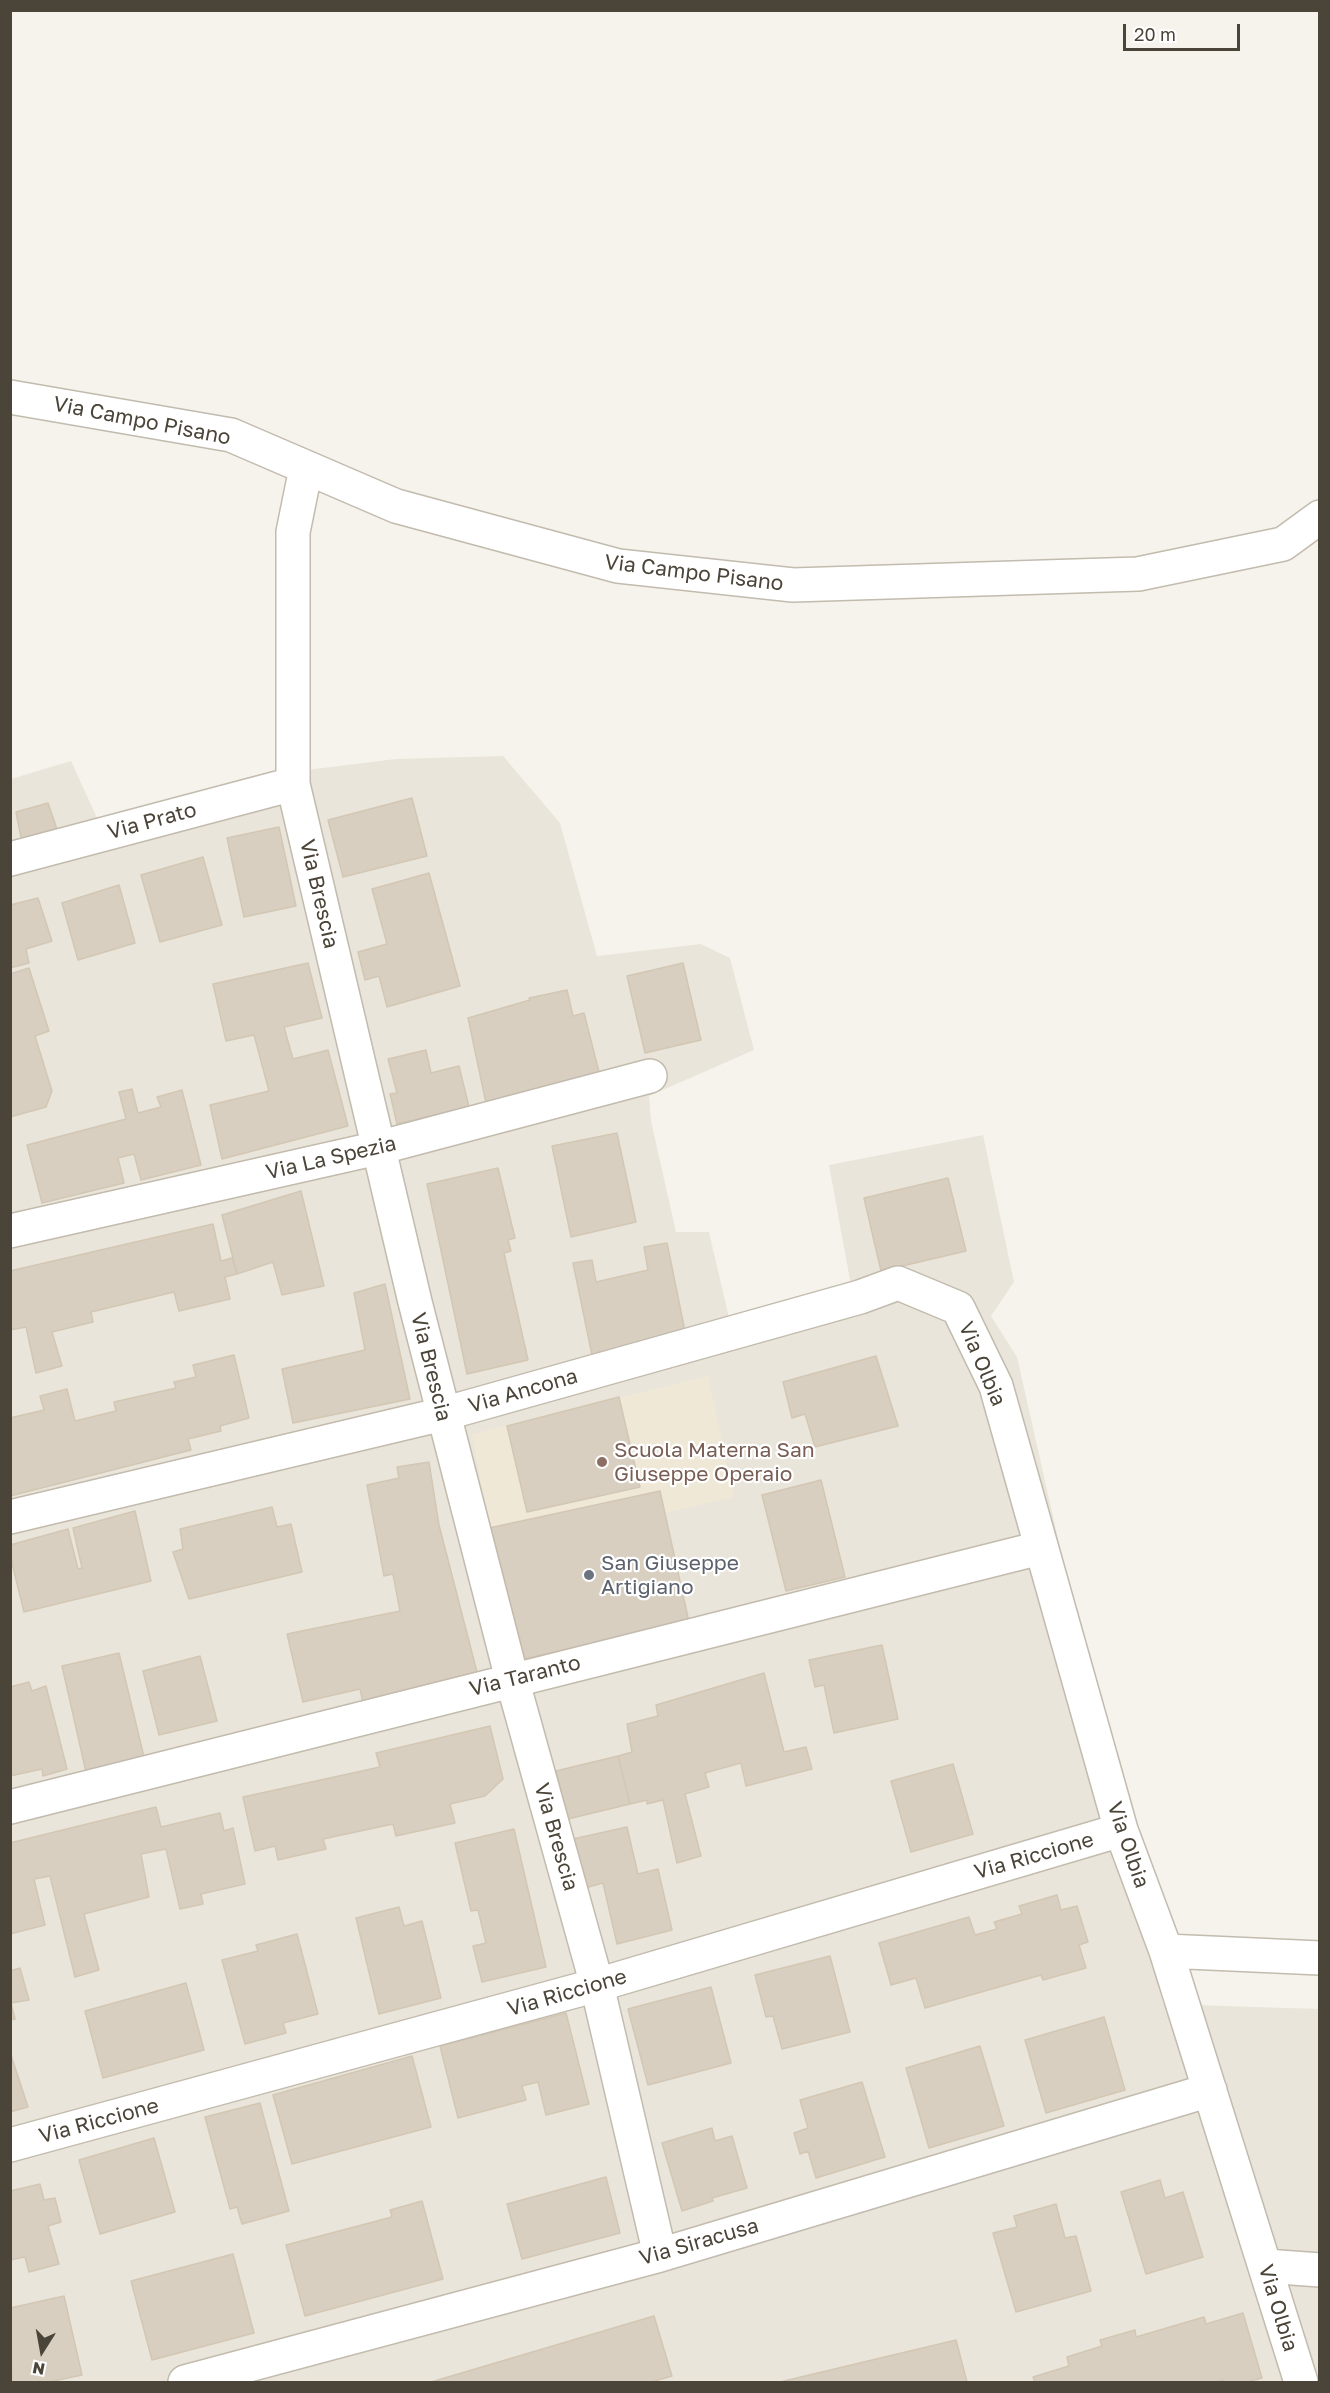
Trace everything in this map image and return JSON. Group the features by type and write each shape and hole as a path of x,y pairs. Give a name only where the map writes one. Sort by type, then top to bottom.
{"street":[{"name":"Via Campo Pisano","path":"10,397 231,435 396,506 618,566 793,585 1138,574 1283,544 1320,517"},
{"name":"Via Brescia","path":"306,468 293,532 293,784 443,1414 512,1679 597,1985 660,2254"},
{"name":"Via Prato","path":"10,859 293,784"},
{"name":"Via La Spezia","path":"10,1231 378,1148 650,1076"},
{"name":"Via Ancona","path":"10,1517 443,1414 860,1297 898,1283 958,1308"},
{"name":"Via Olbia","path":"958,1308 996,1386 1121,1830 1166,1951 1301,2382"},
{"name":"Via Taranto","path":"10,1807 1040,1548"},
{"name":"Via Riccione","path":"10,2145 597,1985 1121,1830"},
{"path":"1166,1951 1320,1958"},
{"name":"Via Siracusa","path":"185,2382 660,2254 1210,2090"},
{"path":"1266,2266 1320,2270"}],"shaded area":[{"path":"503,756 560,823 597,956 701,944 730,958 754,1050 649,1096 651,1121 676,1232 709,1232 730,1322 852,1291 829,1165 983,1135 1014,1282 991,1316 1017,1357 1163,2004 1319,2009 1319,2382 11,2382 11,779 71,761 98,820 249,777 396,759"},
{"name":"Scuola Materna San Giuseppe Operaio","path":"708,1376 734,1497 664,1513 489,1528 472,1434"}],"building":[{"path":"412,798 427,856 343,877 328,820"},
{"path":"48,803 59,835 23,847 16,812"},
{"path":"279,827 296,906 244,917 227,838"},
{"path":"203,857 222,925 160,942 141,875"},
{"path":"429,873 460,986 387,1007 379,976 365,980 358,952 387,944 372,889"},
{"path":"119,885 135,943 78,960 62,903"},
{"path":"38,898 52,941 26,949 29,963 10,968 10,905"},
{"path":"308,963 322,1018 284,1027 293,1059 328,1050 348,1126 222,1159 210,1105 269,1091 254,1035 226,1041 213,984"},
{"path":"683,963 701,1040 645,1053 627,976"},
{"path":"29,968 49,1031 35,1036 52,1091 46,1107 10,1117 10,974"},
{"path":"567,990 573,1016 584,1013 600,1076 486,1103 468,1018 530,1000 529,998"},
{"path":"426,1050 431,1073 459,1066 469,1107 397,1124 390,1094 397,1093 388,1059"},
{"path":"132,1089 138,1113 161,1107 157,1097 182,1090 201,1165 141,1180 134,1154 118,1158 124,1183 42,1203 27,1145 126,1119 119,1092"},
{"path":"617,1133 636,1222 571,1237 552,1146"},
{"path":"498,1168 515,1238 508,1240 511,1251 504,1253 528,1360 467,1374 427,1184"},
{"path":"948,1178 966,1251 881,1271 864,1198"},
{"path":"301,1191 324,1286 282,1295 273,1262 237,1274 222,1215"},
{"path":"213,1224 221,1261 232,1258 237,1274 225,1277 230,1299 179,1311 174,1292 91,1312 93,1322 52,1332 62,1366 36,1373 26,1327 10,1330 10,1271"},
{"path":"667,1243 686,1336 592,1355 573,1263 592,1260 596,1282 648,1270 644,1247"},
{"path":"385,1284 410,1399 293,1423 282,1369 365,1350 354,1293"},
{"path":"234,1355 249,1418 220,1426 221,1431 188,1439 191,1450 10,1496 10,1418 44,1410 40,1396 67,1389 75,1421 116,1411 114,1402 176,1388 174,1382 196,1377 193,1365"},
{"path":"876,1356 898,1426 815,1447 805,1414 792,1418 783,1382"},
{"path":"619,1397 640,1487 527,1512 507,1426"},
{"path":"429,1462 439,1525 478,1676 363,1703 360,1689 303,1702 287,1634 400,1611 393,1574 384,1576 367,1485 399,1478 397,1467"},
{"path":"821,1480 845,1577 786,1591 762,1495"},
{"name":"San Giuseppe Artigiano","path":"660,1491 689,1622 518,1660 489,1528"},
{"path":"272,1507 277,1527 291,1524 302,1572 189,1599 173,1552 183,1549 180,1529"},
{"path":"135,1511 151,1581 24,1612 10,1555 10,1545 68,1529 78,1569 82,1568 73,1528"},
{"path":"882,1645 898,1719 834,1733 824,1685 815,1687 809,1660"},
{"path":"119,1653 144,1757 86,1772 62,1666"},
{"path":"200,1656 217,1721 159,1735 143,1671"},
{"path":"764,1673 784,1752 806,1747 812,1769 746,1786 741,1763 705,1773 709,1787 685,1794 701,1856 677,1863 663,1800 647,1804 647,1800 630,1804 618,1756 632,1752 627,1724 658,1716 656,1705"},
{"path":"29,1682 32,1691 46,1686 67,1769 43,1776 42,1769 10,1776 10,1687"},
{"path":"490,1726 503,1779 485,1796 450,1804 455,1823 396,1836 393,1824 323,1839 326,1849 278,1860 275,1846 255,1851 243,1797 380,1767 376,1753"},
{"path":"618,1756 630,1804 568,1819 556,1771"},
{"path":"953,1764 973,1834 911,1852 891,1781"},
{"path":"156,1807 161,1827 220,1813 224,1831 233,1828 245,1884 201,1894 203,1904 180,1909 166,1849 141,1854 149,1897 84,1914 99,1970 75,1977 50,1876 34,1879 45,1925 10,1934 10,1843"},
{"path":"627,1827 638,1874 658,1869 672,1930 617,1944 603,1883 585,1888 573,1839"},
{"path":"514,1829 546,1967 482,1982 473,1946 486,1943 478,1910 471,1911 455,1843"},
{"path":"1057,1895 1061,1910 1077,1906 1088,1942 1079,1945 1086,1968 1043,1980 1041,1975 925,2008 916,1978 891,1985 879,1943 969,1917 975,1935 997,1929 994,1922 1022,1914 1019,1906"},
{"path":"399,1907 404,1926 422,1921 441,1998 379,2014 356,1918"},
{"path":"297,1934 318,2014 283,2023 286,2033 245,2044 222,1960 258,1951 256,1945"},
{"path":"830,1956 850,2032 782,2049 773,2016 766,2017 755,1975"},
{"path":"20,1968 29,2000 11,2003 15,2019 10,2020 10,1971"},
{"path":"186,1983 204,2050 103,2078 85,2011"},
{"path":"711,1987 731,2063 648,2085 628,2009"},
{"path":"566,2013 589,2104 546,2115 538,2082 522,2086 526,2100 458,2118 440,2046"},
{"path":"1104,2017 1125,2090 1046,2113 1025,2040"},
{"path":"980,2046 1004,2126 929,2148 906,2068"},
{"path":"10,2052 28,2107 10,2112"},
{"path":"412,2056 431,2127 292,2164 273,2095"},
{"path":"862,2082 885,2157 816,2178 808,2151 800,2154 794,2133 808,2128 800,2100"},
{"path":"260,2103 289,2211 242,2224 237,2207 230,2209 205,2117"},
{"path":"712,2128 715,2141 732,2136 747,2188 712,2198 713,2201 682,2211 662,2143"},
{"path":"154,2138 175,2212 100,2234 79,2160"},
{"path":"606,2177 620,2233 522,2259 507,2204"},
{"path":"1160,2180 1165,2198 1183,2192 1203,2257 1146,2274 1121,2192"},
{"path":"40,2184 44,2200 55,2198 61,2222 48,2226 59,2264 29,2272 25,2257 10,2260 10,2191"},
{"path":"422,2201 443,2279 305,2316 286,2245 392,2217 390,2210"},
{"path":"1056,2204 1065,2238 1076,2236 1091,2291 1016,2312 993,2233 1017,2227 1014,2216"},
{"path":"233,2254 254,2333 152,2360 131,2281"},
{"path":"64,2296 82,2375 49,2382 12,2382 10,2308"},
{"path":"1243,2313 1262,2378 1247,2382 1224,2382 1223,2380 1215,2382 1035,2382 1033,2377 1069,2366 1067,2357 1102,2346 1100,2340 1135,2330 1136,2337 1204,2317 1206,2324"},
{"path":"654,2316 672,2376 651,2382 431,2382"},
{"path":"956,2340 967,2382 780,2382"}],"place":[{"name":"Scuola Materna San Giuseppe Operaio","path":"602,1462"},
{"name":"San Giuseppe Artigiano","path":"589,1575"}]}
